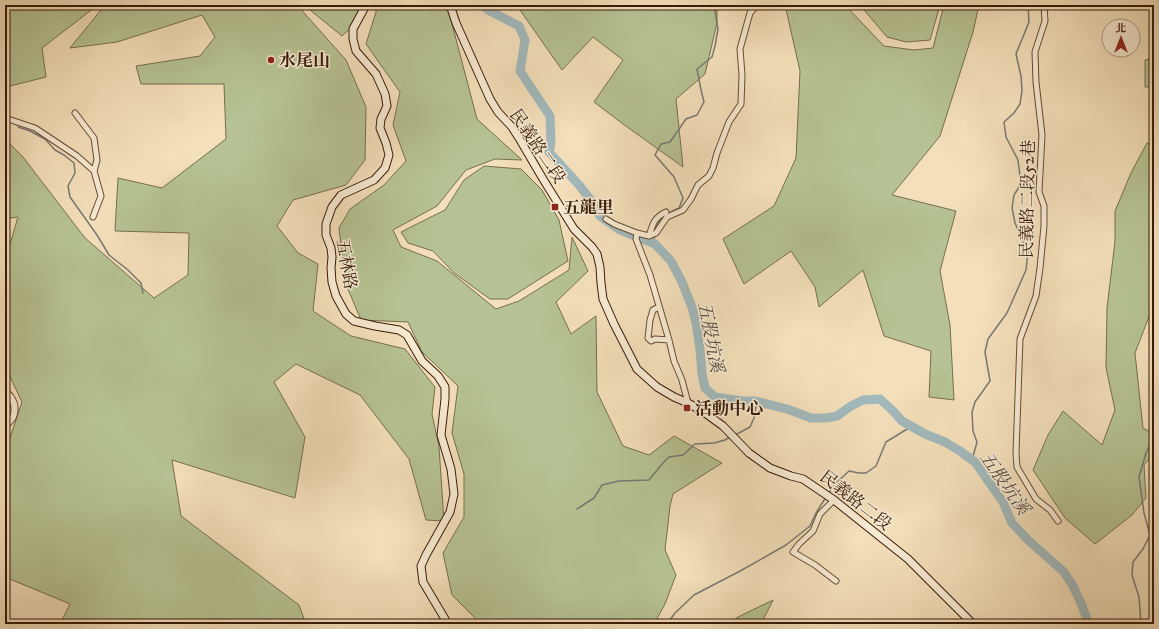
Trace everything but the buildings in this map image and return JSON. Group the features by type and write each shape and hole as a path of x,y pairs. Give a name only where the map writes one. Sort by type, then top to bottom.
{"main road":[{"name":"五林路","path":"366,5 353,29 353,39 356,51 376,74 385,94 386,106 380,119 380,128 389,155 385,168 374,180 341,195 332,207 326,224 326,235 331,248 332,257 332,282 336,296 346,314 354,321 399,330 407,335 422,361 438,376 444,387 445,399 441,435 451,469 454,494 450,512 421,566 423,582 447,624"},
{"name":"民義路二段","path":"450,5 456,23 490,99 498,112 520,138 574,229 597,254 600,267 603,299 637,369 657,387 674,398 688,403 705,413 723,426 749,453 770,468 791,476 804,478 830,496 908,559 973,624"}],"street":[{"path":"606,219 636,236 649,236 656,232 667,217 683,210 691,199 698,185 709,176 714,168 717,153 729,122 741,104 742,75 740,49 750,13 757,5"},
{"name":"民義路二段52巷","path":"1044,5 1045,21 1035,52 1036,82 1042,135 1039,192 1044,206 1044,226 1036,296 1020,339 1016,453 1017,467 1036,499 1050,510 1058,521"},
{"path":"75,113 94,138 97,160 94,171 101,196 93,217"},
{"path":"5,118 35,128 77,156 94,171"},
{"path":"649,236 653,222 660,215 666,212"},
{"path":"636,236 650,275 674,361 682,380 688,403"},
{"path":"659,306 653,310 648,338 651,341 655,339 669,340"},
{"path":"5,391 15,405 13,417 5,427"},
{"path":"830,496 813,531 793,552 815,565 836,581"}],"green space":[{"path":"5,5 77,5 94,8 42,48 46,77 10,86 5,83"},
{"path":"105,5 297,5 346,60 366,107 365,160 346,185 293,200 277,226 298,253 318,264 313,311 351,336 405,349 435,387 432,414 439,447 444,521 426,520 409,459 360,395 296,364 274,382 305,437 295,498 172,460 181,516 299,605 306,624 60,624 70,604 5,577 7,447 22,402 5,366 5,261 18,217 5,219 5,139 23,157 85,238 154,298 188,275 189,233 115,231 118,178 162,188 226,139 224,84 141,84 136,66 200,56 215,37 202,15 117,42 70,48"},
{"path":"304,5 363,5 353,26 342,36"},
{"path":"376,5 447,5 477,119 522,160 495,159 466,170 437,206 393,230 401,247 437,261 496,309 519,301 569,270 572,237 588,271 556,302 571,334 596,316 597,392 623,446 649,455 674,436 722,463 673,494 670,506 665,550 676,575 665,604 654,624 481,624 452,595 443,553 464,517 464,474 452,433 458,386 422,352 408,322 361,320 345,282 339,228 350,209 384,185 406,161 393,125 400,92 366,44 376,12"},
{"path":"519,5 717,5 717,23 705,74 676,99 683,167 594,102 623,60 593,37 562,70 520,10"},
{"path":"785,5 845,5 884,46 914,50 933,48 944,5 979,5 973,32 940,136 892,195 956,211 940,271 950,325 954,400 929,397 931,351 884,336 863,270 819,307 815,287 791,251 744,284 723,239 774,206 796,158 800,71"},
{"path":"862,5 940,5 930,40 906,42 887,37 865,11"},
{"path":"1154,58 1154,87 1145,87 1145,60"},
{"path":"1147,143 1154,145 1154,307 1135,353 1143,428 1154,434 1154,453 1144,465 1146,498 1132,515 1095,544 1065,518 1033,470 1048,435 1063,411 1102,445 1115,410 1106,368 1107,308 1115,241 1115,211 1131,173"},
{"path":"484,166 521,169 542,190 559,220 568,261 508,299 490,299 454,273 433,251 408,243 401,232 445,210 464,180"},
{"path":"773,600 761,624 728,624 738,617"}],"waterway":[{"name":"五股坑溪","path":"483,5 488,10 519,26 525,40 520,71 550,116 551,143 549,152 579,185 590,199 600,216 620,230 655,244 671,261 682,282 692,307 696,323 705,388 715,397 742,401 755,401 787,409 811,418 837,416 863,400 880,399 902,421 925,434 945,442 975,462 1003,502 1012,523 1028,540 1064,572 1073,586 1089,624"},
{"path":"667,214 679,208 683,198 674,177 655,155 661,144 670,142 686,119 697,115 704,102 697,69 712,57 715,46 718,29 714,5"},
{"path":"972,460 977,442 973,431 972,412 975,402 990,381 985,352 988,339 1007,313 1026,270 1028,252 1015,223 1012,208 1014,195 1021,184 1018,160 1006,137 1004,122 1014,113 1020,104 1022,91 1021,76 1016,54 1029,22 1028,5"},
{"path":"18,127 30,131 45,139 55,150 74,163 75,173 68,186 70,197 97,235 109,255 128,270 141,283 143,293"},
{"path":"654,228 662,217"},
{"name":"五股坑溪","path":"654,236 655,244"},
{"path":"735,435 750,427 754,418 757,401"},
{"path":"828,494 835,484 849,471 866,473 876,466 886,442 912,426"},
{"path":"577,509 594,498 602,485 619,481 649,480 669,457 683,455 695,444 714,443 730,437"},
{"path":"1141,624 1139,597 1132,575 1133,562 1143,549 1150,535 1144,513 1139,477 1146,453 1154,437"},
{"path":"667,624 675,613 694,595 786,545 810,526 826,497"}],"place":[{"name":"水尾山","path":"271,60"},
{"name":"五龍里","path":"555,207"},
{"name":"活動中心","path":"687,408"}]}
